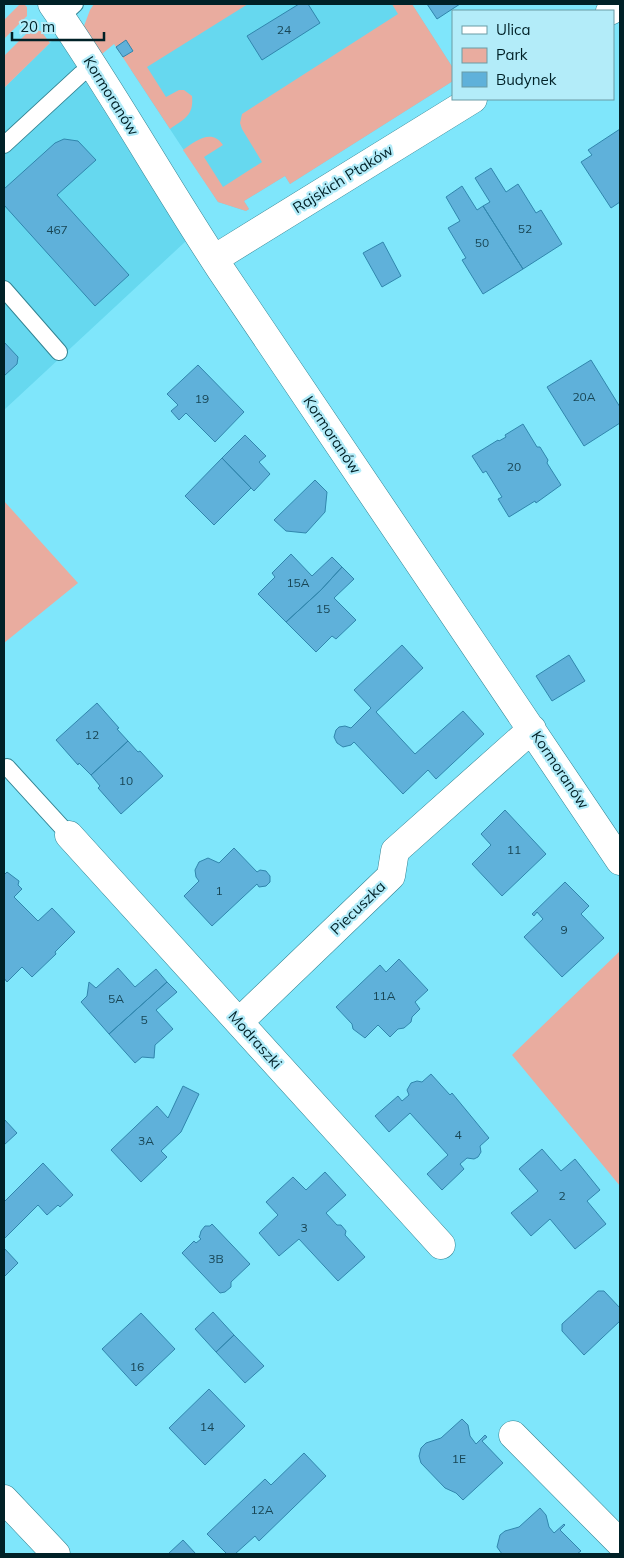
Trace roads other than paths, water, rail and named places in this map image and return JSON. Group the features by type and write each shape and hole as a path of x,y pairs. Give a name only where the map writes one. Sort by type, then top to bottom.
{"street":[{"name":"Kormoranów","path":"63,8 94,69 214,259 620,861"},
{"name":"Rajskich Ptaków","path":"214,259 470,100"},
{"name":"Piecuszka","path":"240,1022 391,876 395,851 532,729"},
{"name":"Modraszki","path":"69,835 441,1245"},
{"path":"513,1435 620,1544"},
{"path":"4,1499 56,1554"}],"lane":[{"path":"4,145 81,74 94,69"},
{"path":"4,289 59,352"},
{"path":"7,767 69,835"}]}
